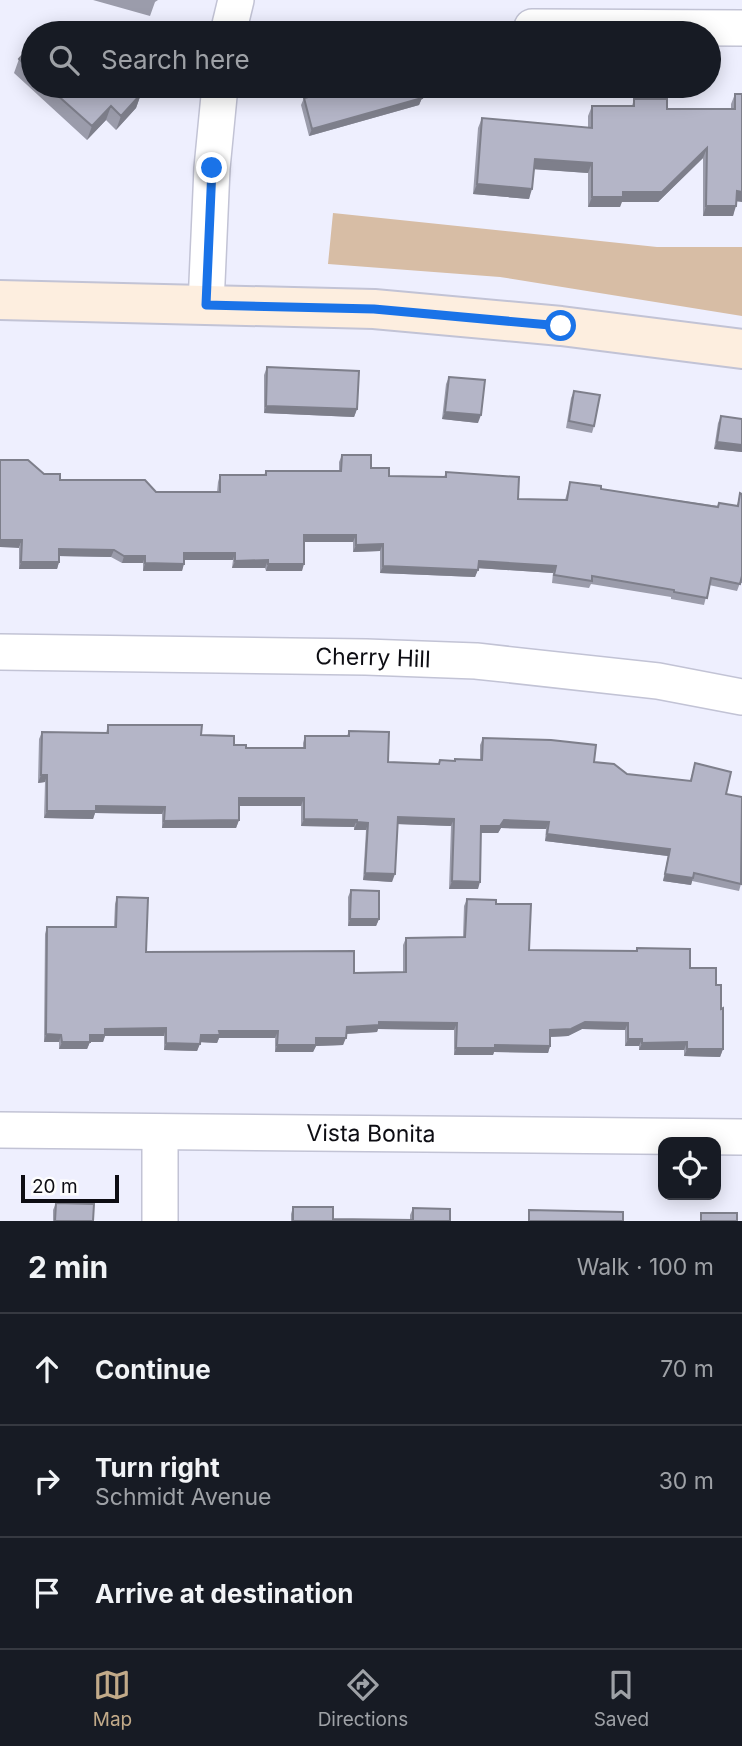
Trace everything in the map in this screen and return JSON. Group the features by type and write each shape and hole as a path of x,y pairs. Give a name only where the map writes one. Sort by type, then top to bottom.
{"main road":[{"path":"0,300 374,309 561,326 742,349"}],"street":[{"path":"231,21 236,0"},
{"path":"721,29 742,29"},
{"path":"206,305 212,168 219,98"},
{"name":"Cherry Hill","path":"0,652 366,657 476,662 658,681 742,697"},
{"name":"Vista Bonita","path":"0,1130 742,1137"},
{"path":"160,1132 160,1221"}],"shaded area":[{"path":"333,213 657,247 742,247 742,316 500,277 328,264"}],"building":[{"path":"735,94 742,94 742,192 737,191 736,206 706,206 707,148 662,192 623,192 623,197 592,197 592,163 535,159 532,189 477,184 482,118 592,128 592,106 634,106 634,99 667,99 667,109 735,109"},
{"path":"60,98 137,98 121,116 111,106 92,126"},
{"path":"304,98 422,98 312,129"},
{"path":"267,367 359,371 357,409 266,406"},
{"path":"449,377 485,380 481,415 445,412"},
{"path":"574,391 600,395 594,426 569,421"},
{"path":"721,416 742,419 742,445 717,442"},
{"path":"342,455 371,455 371,468 389,468 389,476 446,477 446,472 519,477 518,499 567,500 570,482 718,507 719,503 738,506 740,493 740,584 711,578 707,598 592,576 592,581 554,575 556,566 479,561 478,570 383,566 383,544 356,545 356,535 304,535 304,564 268,564 268,560 235,561 235,553 184,553 184,564 145,563 145,556 124,556 114,550 59,549 59,562 21,562 22,540 0,540 0,460 28,460 44,474 60,474 60,480 145,480 156,492 220,492 220,475 266,475 266,471 341,471"},
{"path":"108,725 202,725 201,735 234,736 234,745 246,745 246,748 305,748 305,736 349,736 349,731 389,732 388,762 439,764 440,760 482,760 483,738 551,740 596,745 594,762 614,764 627,774 691,781 695,763 731,772 726,794 742,797 741,884 694,873 693,878 665,874 670,849 547,834 549,822 504,820 500,826 481,826 480,882 452,881 454,819 398,817 395,874 365,873 368,823 357,820 304,819 304,798 239,798 239,820 164,821 165,807 96,806 96,811 47,811 47,775 41,775 42,732 108,733"},
{"path":"351,890 379,891 379,919 350,919"},
{"path":"117,897 148,898 146,952 354,951 354,973 406,972 406,938 465,937 467,899 496,900 496,904 531,904 529,950 690,949 690,968 716,968 716,985 721,985 721,1009 723,1008 723,1049 687,1049 687,1042 642,1043 642,1039 628,1039 628,1023 585,1022 571,1029 550,1030 550,1046 495,1045 495,1048 456,1048 457,1023 379,1022 379,1025 347,1027 346,1038 316,1038 316,1045 277,1045 278,1031 219,1031 220,1035 201,1035 200,1044 166,1043 166,1028 105,1029 105,1035 90,1035 90,1042 62,1042 61,1035 46,1034 47,927 116,927"},
{"path":"56,1203 94,1204 93,1221 55,1221"},
{"path":"293,1207 333,1207 333,1219 413,1220 413,1208 450,1209 450,1221 293,1221"},
{"path":"529,1210 623,1212 623,1221 529,1221"},
{"path":"701,1213 737,1213 737,1221 701,1221"}],"route":[{"path":"212,168 206,305 374,309 561,326"}]}
